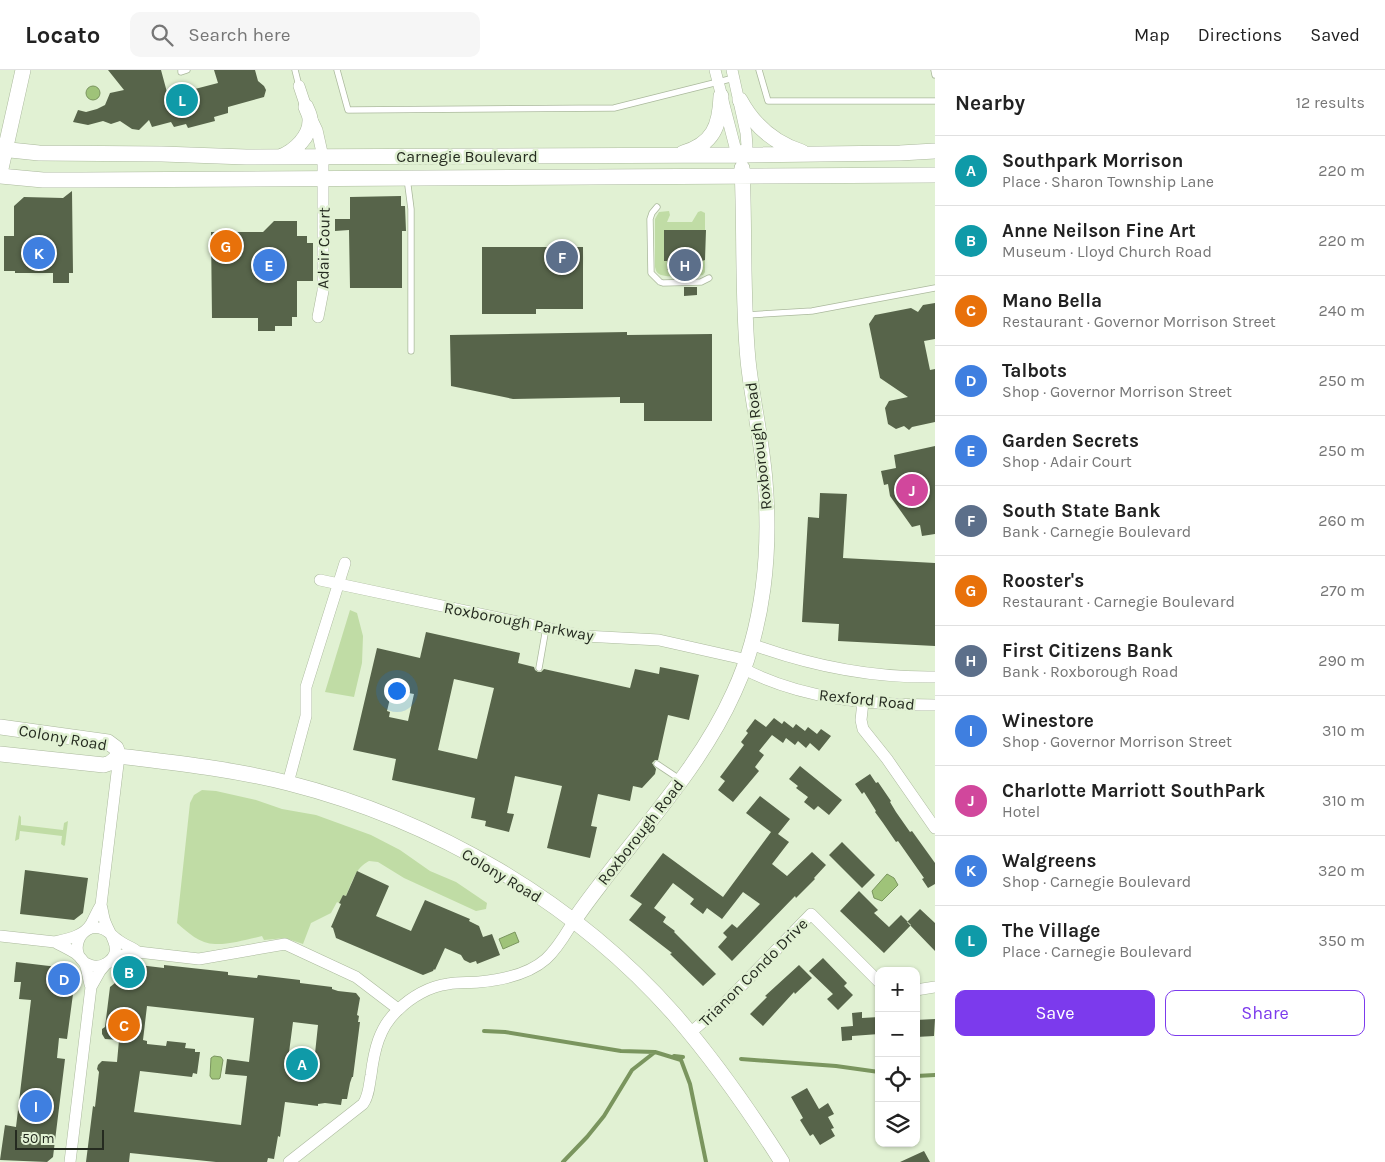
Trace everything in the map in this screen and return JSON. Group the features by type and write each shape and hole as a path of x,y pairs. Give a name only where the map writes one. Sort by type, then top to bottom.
{"street":[{"path":"0,174 3,150 23,70"},
{"path":"715,70 735,147 742,155 746,149 747,142 745,123 733,74"},
{"name":"Adair Court","path":"299,86 317,130 323,157 323,291 318,318"},
{"path":"674,155 697,148 713,134 719,120 719,89"},
{"path":"740,100 754,122 766,133 789,147 813,154"},
{"path":"280,157 294,149 304,137 310,118 306,107"},
{"name":"Carnegie Boulevard","path":"3,150 39,153 280,157 742,155 900,153 933,150"},
{"name":"Roxborough Road","path":"574,922 681,780 714,731 734,693 746,664 762,594 766,565 767,517 765,479 748,360 745,315 742,155"},
{"name":"Carnegie Boulevard","path":"0,174 43,180 935,175"},
{"path":"288,783 306,716 306,687 345,563"},
{"name":"Roxborough Parkway","path":"320,580 584,636 658,640 746,664"},
{"name":"Rexford Road","path":"751,644 812,664 854,672 935,677"},
{"name":"Rexford Road","path":"746,664 765,678 806,692 862,702 935,705"},
{"path":"862,702 861,720 863,730 887,759 935,828"},
{"name":"Colony Road","path":"0,727 108,742 116,748 119,756"},
{"name":"Colony Road","path":"0,754 104,765 119,756 186,764 288,783 363,807 400,821 436,838 512,879 574,922 614,955 651,990 690,1033 724,1075 782,1162"},
{"path":"91,988 77,947 78,940 92,923 101,905 119,756"},
{"path":"70,1162 91,988 115,950 115,943 106,924 101,905"},
{"name":"Trianon Condo Drive","path":"690,1033 724,1004 811,914 875,978"},
{"path":"289,1162 364,1104 368,1096 375,1047 387,1023 398,1009 420,994 441,985 500,979 536,966 547,958 561,943 574,922"},
{"path":"0,936 55,942 71,938 90,928 97,927 106,930 138,952"},
{"path":"55,942 88,964 96,966 123,955 138,952 199,959 274,945 288,945 356,977 398,1009"},
{"path":"920,989 935,987"}],"lane":[{"path":"181,70 181,72 186,70"},
{"path":"295,70 299,86"},
{"path":"337,70 348,110 614,108 719,89 733,74"},
{"path":"759,70 768,102 935,101"},
{"path":"934,70 935,75"},
{"path":"407,178 410,209 411,351"},
{"path":"657,207 650,219 651,273 660,282 664,283 701,282 709,278"},
{"path":"745,315 812,311 935,288"},
{"path":"538,668 546,628"},
{"path":"657,764 681,780"}],"shaded area":[{"path":"93,86 98,88 100,93 98,98 93,100 88,98 86,93 88,88"},
{"path":"669,211 670,215 667,222 692,222 698,212 705,213 705,272 703,275 674,277 657,272 655,267 655,219 659,212"},
{"path":"350,610 357,613 363,636 362,663 354,697 325,692"},
{"path":"202,790 216,791 256,800 282,809 316,815 371,835 400,850 430,871 456,882 487,903 486,909 476,911 404,878 378,862 369,861 357,872 346,896 343,895 331,913 311,923 303,944 285,938 264,940 262,936 226,944 204,942 194,937 177,923 190,803 194,795"},
{"path":"19,815 21,817 21,825 63,830 64,823 68,821 65,845 61,844 62,836 20,831 19,839 15,841"},
{"path":"887,874 894,878 898,885 882,901 874,898 872,891"},
{"path":"515,932 519,942 503,949 499,939"},
{"path":"214,1056 221,1057 223,1060 219,1079 212,1079 210,1076 211,1058"}],"building":[{"path":"108,70 161,70 168,96 218,83 214,70 255,70 258,81 266,90 264,97 228,107 228,113 214,117 215,121 188,128 186,124 174,127 171,122 152,127 149,120 139,130 132,129 120,121 111,124 103,121 88,125 73,122 78,110 86,112 97,109 105,105 110,93 124,90"},
{"path":"72,191 73,273 69,273 69,283 53,283 53,273 15,273 15,271 4,271 4,236 14,236 14,206 24,197 63,198"},
{"path":"401,196 401,206 405,206 406,231 402,231 402,288 350,288 349,230 335,231 335,219 350,219 350,197"},
{"path":"274,221 297,221 297,236 307,236 307,243 313,243 313,281 297,281 297,317 292,317 292,326 275,326 275,331 258,331 258,318 212,318 211,232 263,232"},
{"path":"664,230 706,230 705,260 702,261 702,269 697,269 697,277 684,278 684,270 667,270 667,261 664,261"},
{"path":"482,247 583,247 583,309 536,309 536,314 482,314"},
{"path":"684,287 697,287 697,295 684,296"},
{"path":"935,303 935,339 924,341 930,370 935,369 935,422 912,427 909,430 904,426 896,429 888,424 885,408 889,401 908,397 880,378 869,324 875,315 911,308 918,312 923,305"},
{"path":"627,332 627,335 712,334 712,421 644,421 644,403 620,403 620,397 513,399 451,386 450,335"},
{"path":"935,446 935,534 922,536 920,525 912,527 890,496 888,484 884,485 881,471 896,468 894,455"},
{"path":"820,493 847,494 843,558 935,563 935,646 838,641 839,624 802,622 808,517 819,518"},
{"path":"426,632 520,653 518,663 534,667 538,672 544,669 630,688 635,669 659,674 660,667 699,675 689,720 668,715 658,760 652,763 656,769 655,774 642,788 633,786 630,801 598,794 591,826 597,827 590,858 547,848 562,786 515,776 507,813 514,814 509,832 485,826 486,821 471,818 475,798 392,780 396,759 353,750 377,648 420,658","holes":["454,679 494,688 477,759 438,750","392,690 414,694 408,721 389,717 390,712 387,711"]},
{"path":"774,718 782,724 784,721 793,728 796,724 805,731 808,727 817,734 821,729 831,736 819,751 810,743 806,748 798,741 795,745 786,738 783,743 772,735 759,751 764,755 755,767 759,771 733,802 718,790 725,781 720,777 744,745 741,742 755,719 766,727"},
{"path":"800,766 842,800 829,815 818,806 814,810 804,802 808,797 796,788 798,786 789,779"},
{"path":"870,774 876,783 878,782 910,832 912,831 935,863 935,884 928,888 922,879 924,878 875,812 864,792 862,794 855,784"},
{"path":"760,796 790,819 778,834 789,842 772,864 787,876 812,852 826,865 815,879 796,898 795,896 732,961 718,947 727,937 723,933 732,924 737,928 760,904 743,892 722,919 707,908 703,914 690,904 694,899 673,883 654,908 666,917 663,922 675,931 716,974 703,986 670,954 672,953 629,920 642,904 630,896 663,853 723,897 771,832 746,813"},
{"path":"842,842 875,875 862,888 829,855"},
{"path":"25,870 88,878 83,913 74,920 20,914"},
{"path":"357,871 389,886 376,916 411,931 425,900 470,919 469,921 479,926 483,937 492,934 500,955 477,964 476,961 470,963 464,960 461,955 445,948 435,970 423,975 336,938 331,927 341,904 339,903 343,895 346,896"},
{"path":"859,891 878,910 874,913 889,927 901,915 911,925 884,953 840,911"},
{"path":"920,909 935,923 935,951 907,922"},
{"path":"823,958 847,983 844,986 853,995 838,1010 827,999 833,994 809,971"},
{"path":"16,962 66,968 75,979 67,1039 59,1038 57,1058 65,1059 53,1157 47,1162 0,1160 5,1125 16,1127 31,1000 19,999 21,982 14,982"},
{"path":"127,965 130,965 133,969 139,965 164,968 164,965 228,972 228,975 257,978 258,975 300,980 300,983 332,987 332,989 338,991 356,993 360,998 357,1015 359,1016 358,1022 360,1022 353,1077 347,1099 342,1099 341,1105 325,1103 318,1104 318,1106 285,1102 280,1137 278,1136 274,1159 268,1158 267,1162 216,1162 130,1153 129,1162 86,1162 93,1106 95,1107 98,1065 102,1061 117,1062 119,1040 105,1039 102,1034 102,1029 105,1027 110,987 115,983 112,978","holes":["147,1006 254,1018 249,1062 227,1059 225,1074 247,1076 241,1125 134,1112 140,1071 192,1077 193,1073 197,1074 200,1052 195,1052 195,1049 185,1048 186,1043 167,1041 166,1046 147,1044 147,1041 143,1040","293,1022 318,1025 314,1063 288,1060"]},
{"path":"799,965 812,978 795,994 794,992 763,1026 750,1014 767,997 765,996"},
{"path":"862,1012 862,1018 875,1017 875,1034 852,1036 852,1040 842,1041 841,1027 853,1026 852,1013"},
{"path":"935,1019 934,1036 920,1037 920,1020"},
{"path":"807,1088 819,1109 828,1103 834,1114 828,1117 834,1128 831,1129 835,1136 820,1145 813,1134 810,1136 800,1120 803,1118 791,1097"},
{"path":"924,1151 930,1162 900,1162"}],"waterway":[{"path":"484,1031 505,1032 621,1051 655,1052 681,1060 690,1084 706,1162"},
{"path":"563,1162 604,1116 632,1070 655,1052"},
{"path":"674,1056 683,1057"},
{"path":"741,1059 836,1066 875,1071"},
{"path":"920,1076 935,1075"}],"place":[{"name":"The Village","path":"182,100"},
{"name":"Rooster's","path":"226,246"},
{"name":"Walgreens","path":"39,253"},
{"name":"South State Bank","path":"562,257"},
{"name":"Garden Secrets","path":"269,265"},
{"name":"First Citizens Bank","path":"685,265"},
{"name":"Charlotte Marriott SouthPark","path":"912,490"},
{"name":"Anne Neilson Fine Art","path":"129,972"},
{"name":"Talbots","path":"64,979"},
{"name":"Mano Bella","path":"124,1025"},
{"name":"Southpark Morrison","path":"302,1064"},
{"name":"Winestore","path":"36,1106"}]}
